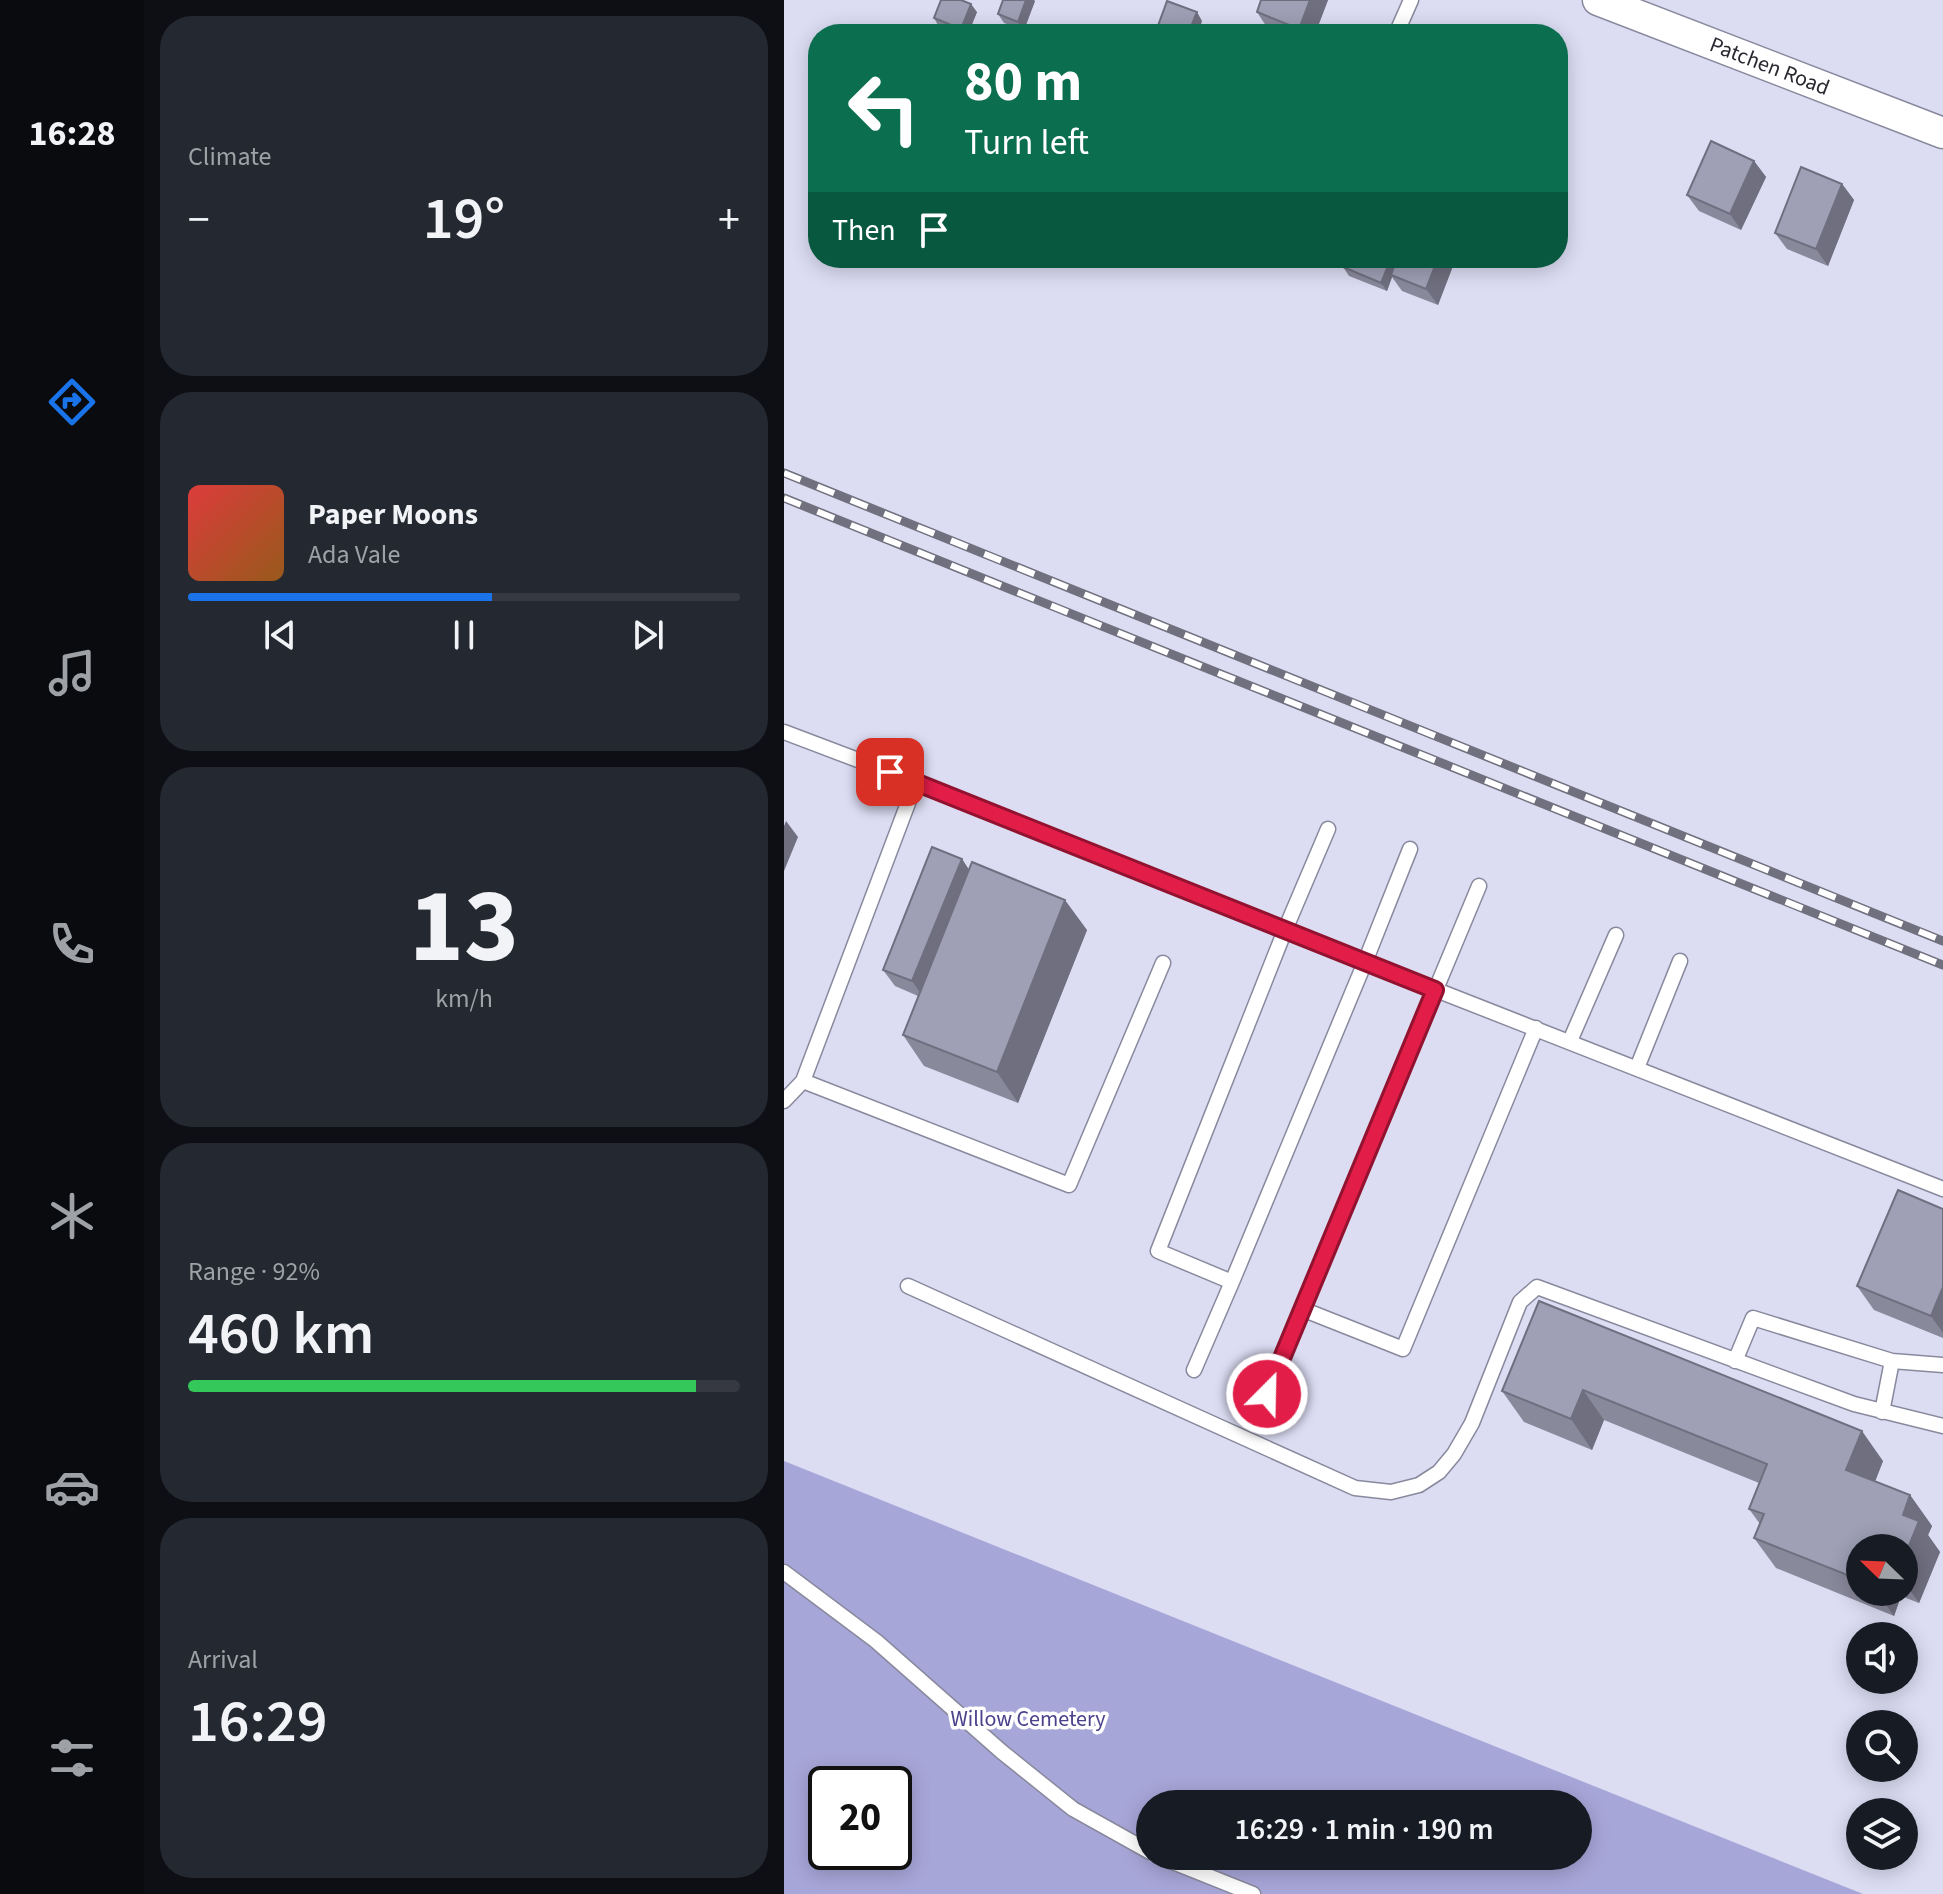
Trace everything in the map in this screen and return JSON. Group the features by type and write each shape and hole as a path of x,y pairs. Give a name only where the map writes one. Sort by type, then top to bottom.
{"street":[{"name":"Patchen Road","path":"1598,0 1943,133"}],"lane":[{"path":"1400,24 1411,0"},
{"path":"784,732 1943,1189"},
{"path":"784,1101 803,1081 916,782"},
{"path":"1232,1282 1158,1251 1328,829"},
{"path":"1194,1370 1410,849"},
{"path":"1267,1394 1479,886"},
{"path":"1570,1041 1616,935"},
{"path":"1637,1068 1680,961"},
{"path":"803,1081 1069,1185 1163,963"},
{"path":"1302,1309 1403,1349 1536,1028"},
{"path":"908,1286 1355,1488 1391,1492 1419,1485 1439,1472 1472,1423 1520,1302 1537,1287 1854,1404 1943,1426"},
{"path":"1735,1361 1753,1318 1892,1361 1943,1365"},
{"path":"1882,1412 1892,1361"},
{"path":"784,1572 876,1641 1002,1752 1073,1809 1136,1844"},
{"path":"1193,1870 1253,1894"}],"green space":[{"name":"Willow Cemetery","path":"784,1461 1863,1894 784,1894"}],"building":[{"path":"941,0 961,0 971,4 963,24 949,24 934,18"},
{"path":"1003,0 1026,0 1018,22 998,14"},
{"path":"1261,0 1310,0 1301,24 1287,24 1257,12"},
{"path":"1167,1 1197,12 1192,24 1159,24"},
{"path":"1711,141 1754,161 1730,214 1687,195"},
{"path":"1801,167 1842,184 1816,249 1775,233"},
{"path":"1345,268 1387,268 1381,283"},
{"path":"1393,268 1434,268 1426,289 1391,275"},
{"path":"932,847 962,859 912,981 883,970"},
{"path":"972,862 1065,900 997,1072 903,1035"},
{"path":"1898,1190 1943,1209 1943,1287 1931,1316 1857,1286"},
{"path":"1539,1301 1862,1431 1846,1470 1910,1495 1903,1515 1919,1521 1914,1534 1846,1534 1846,1574 1754,1538 1764,1514 1749,1509 1767,1464 1583,1390 1571,1419 1502,1391"}],"railway":[{"path":"784,473 1943,941"},
{"path":"784,498 1943,965"}],"route":[{"path":"890,772 1435,990 1267,1394"}]}
